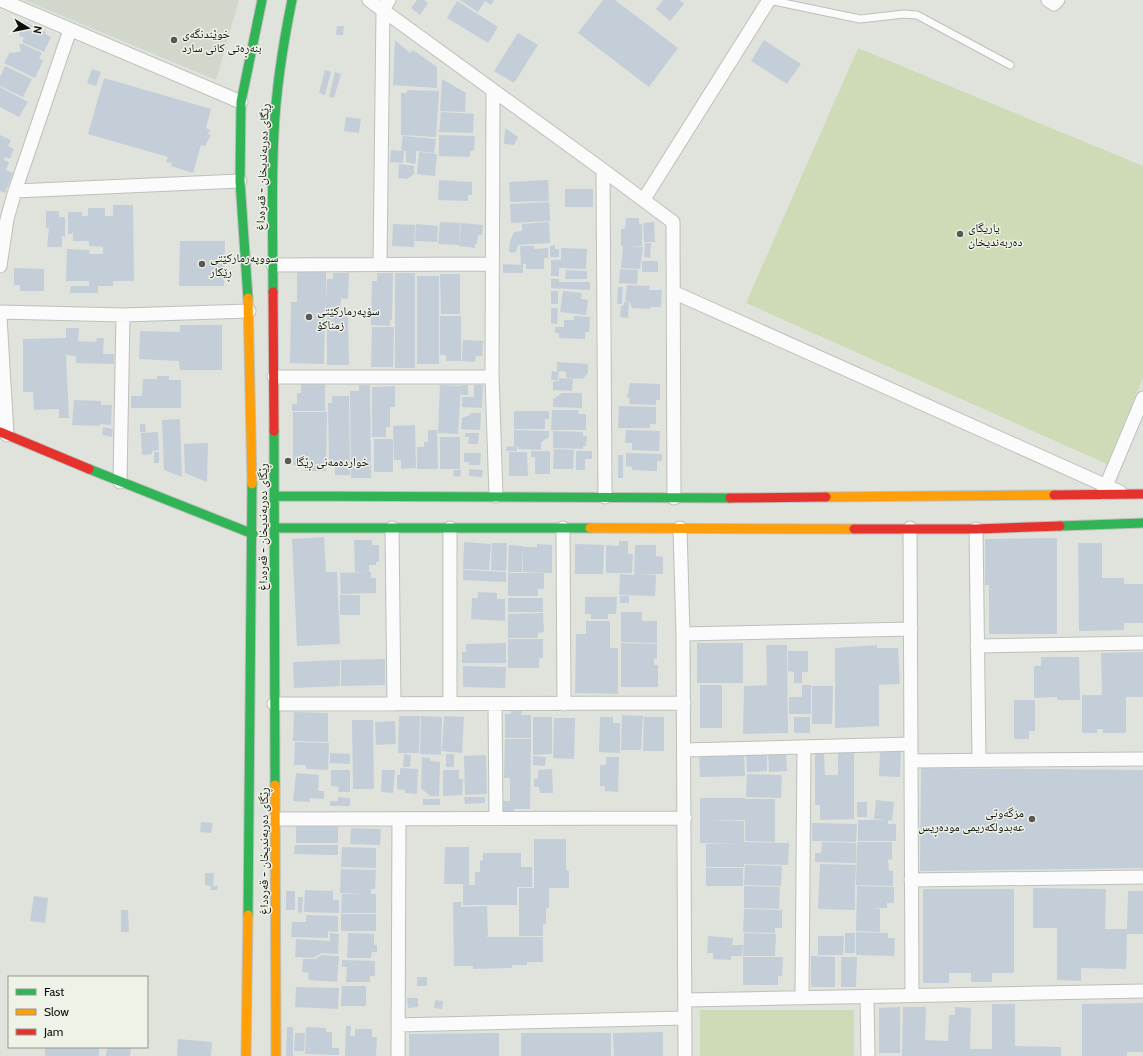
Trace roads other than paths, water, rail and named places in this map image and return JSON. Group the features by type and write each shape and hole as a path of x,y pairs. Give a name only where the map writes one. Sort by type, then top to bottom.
{"main road":[{"path":"246,1056 253,534 241,102 262,0"},
{"name":"ڕێگای دەربەندیخان - قەرەداغ","path":"276,1056 273,265 267,195 275,101 286,25 292,0"},
{"path":"4,434 120,482 253,534"},
{"path":"274,496 605,497 794,501 1104,490"},
{"path":"1126,494 1143,494"},
{"path":"274,528 680,528 795,524 910,528 976,528 1143,523"}],"street":[{"path":"1,0 241,102"},
{"path":"369,0 386,5 493,91 644,199 672,222 674,498"},
{"path":"644,199 769,0"},
{"path":"1048,0 1054,4 1058,0"},
{"path":"380,264 386,5"},
{"path":"0,266 7,219 15,192 70,30"},
{"path":"493,91 491,264 492,377 496,496"},
{"path":"603,170 605,497"},
{"path":"15,192 243,189"},
{"path":"273,265 491,264"},
{"path":"673,292 1104,490 1126,494"},
{"path":"0,312 123,315 248,311"},
{"path":"120,482 123,315"},
{"path":"0,317 4,434"},
{"path":"274,377 492,377"},
{"path":"1104,490 1143,398"},
{"path":"392,528 394,704"},
{"path":"450,528 450,704"},
{"path":"563,528 564,704"},
{"path":"680,528 684,703 685,1056"},
{"path":"910,528 912,995"},
{"path":"976,528 979,760"},
{"path":"683,634 910,629"},
{"path":"977,646 1143,643"},
{"path":"274,704 684,703"},
{"path":"495,704 496,818"},
{"path":"684,750 911,744"},
{"path":"802,998 804,747"},
{"path":"911,761 1143,759"},
{"path":"275,819 685,818"},
{"path":"398,819 398,1056"},
{"path":"911,880 1143,877"},
{"path":"686,1000 1143,991"},
{"path":"867,997 868,1056"},
{"path":"398,1025 685,1018"}],"lane":[{"path":"769,0 860,19 904,14 917,15 1010,65"}],"place":[{"name":"خوێندنگەی بنەڕەتی کانی سارد","path":"174,40"},
{"name":"یاریگاى ده‌ربه‌ندیخان","path":"960,234"},
{"name":"سووپەرمارکێتی ڕێکار","path":"202,264"},
{"name":"سۆپەرمارکێتی زمناکۆ","path":"309,317"},
{"name":"خواردەمەنی ڕێگا","path":"288,461"},
{"name":"مزگەوتی عەبدولکەریمی مودەڕیس","path":"1032,819"}]}
